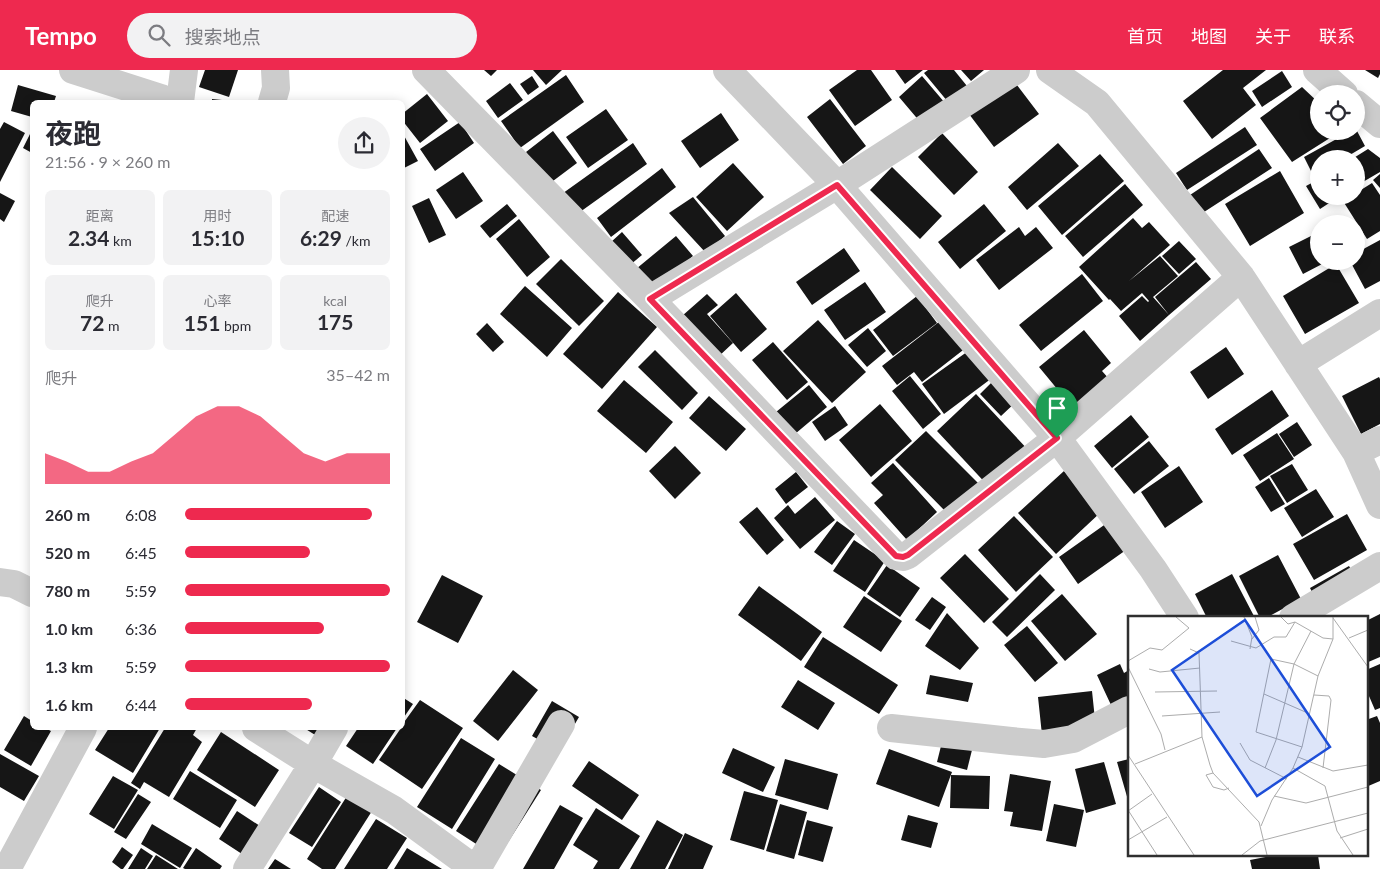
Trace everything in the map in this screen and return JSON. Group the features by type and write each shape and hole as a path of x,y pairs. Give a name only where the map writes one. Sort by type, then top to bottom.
{"street":[{"path":"73,70 166,100"},
{"path":"180,100 184,70"},
{"path":"273,100 276,88 275,70"},
{"path":"426,70 650,299 896,556 903,557 908,555 1057,438 1241,277"},
{"path":"727,70 837,185 1057,438 1153,569 1184,616"},
{"path":"650,299 837,185 1016,70"},
{"path":"1050,70 1097,103 1241,277 1356,452 1380,504"},
{"path":"1317,70 1334,85"},
{"path":"1365,112 1380,124"},
{"path":"1298,364 1380,313"},
{"path":"1356,452 1380,440"},
{"path":"1295,616 1380,566"},
{"path":"0,582 14,584 30,591"},
{"path":"891,728 1044,744 1073,739 1128,711"},
{"path":"259,730 313,764 394,810 476,869 561,724"},
{"path":"8,869 82,730"},
{"path":"247,869 333,730"}],"building":[{"path":"205,70 238,70 229,97 199,87"},
{"path":"484,70 497,70 491,76"},
{"path":"533,70 562,70 546,85"},
{"path":"857,70 871,70 892,100 855,126 829,90"},
{"path":"895,70 923,70 905,84"},
{"path":"928,70 954,70 967,86 948,102 924,73"},
{"path":"961,70 984,70 971,81"},
{"path":"1223,70 1266,70 1243,88 1256,105 1212,139 1183,101"},
{"path":"1365,70 1380,70 1380,74 1378,78"},
{"path":"1282,71 1292,87 1262,107 1252,91"},
{"path":"566,75 584,102 520,148 501,121"},
{"path":"532,76 539,87 528,95 520,84"},
{"path":"922,76 945,103 921,123 899,97"},
{"path":"1014,81 1039,114 994,147 969,114"},
{"path":"510,83 523,100 498,118 486,101"},
{"path":"18,85 56,96 55,100 30,100 30,116 11,111"},
{"path":"1302,87 1310,95 1310,140 1327,140 1292,162 1260,118"},
{"path":"427,94 448,121 420,143 405,124 405,112"},
{"path":"830,99 866,146 843,164 807,117"},
{"path":"606,109 628,140 588,168 566,137"},
{"path":"721,113 739,140 700,168 681,141"},
{"path":"4,122 25,133 0,182 0,129"},
{"path":"460,122 474,143 435,171 420,149"},
{"path":"1245,127 1257,145 1187,190 1176,173"},
{"path":"553,131 577,163 549,184 526,152"},
{"path":"942,133 978,172 954,195 918,157"},
{"path":"30,134 30,152 23,148"},
{"path":"405,137 418,161 405,168"},
{"path":"1335,140 1362,140 1365,146 1358,150 1317,150"},
{"path":"633,143 647,164 573,217 559,196"},
{"path":"1058,143 1079,166 1027,210 1008,187"},
{"path":"1259,149 1272,168 1201,214 1190,195"},
{"path":"1368,149 1380,158 1380,172 1365,181 1365,151"},
{"path":"1100,154 1124,181 1062,235 1038,206"},
{"path":"1310,154 1310,169 1304,157"},
{"path":"733,163 764,197 727,231 696,197"},
{"path":"892,167 942,216 920,239 870,190"},
{"path":"662,168 676,187 611,237 597,218"},
{"path":"1280,171 1304,213 1250,246 1225,204"},
{"path":"463,172 483,201 456,219 436,190"},
{"path":"1380,174 1380,188 1373,180"},
{"path":"1372,183 1380,195 1380,231 1367,239 1365,236 1365,215 1352,215 1346,205 1365,205 1365,187"},
{"path":"1125,184 1143,205 1083,257 1065,236"},
{"path":"1310,184 1310,193 1306,186"},
{"path":"0,193 15,201 4,222 0,219"},
{"path":"693,197 725,236 706,253 669,213"},
{"path":"429,198 446,235 429,243 412,206"},
{"path":"507,204 517,216 490,238 480,226"},
{"path":"984,204 1006,231 960,269 938,242"},
{"path":"1318,205 1326,205 1320,209"},
{"path":"1133,218 1142,228 1149,222 1170,245 1129,281 1160,256 1178,276 1153,297 1169,315 1140,341 1119,316 1142,296 1149,301 1142,293 1121,311 1079,267"},
{"path":"519,219 550,257 527,277 496,239"},
{"path":"1019,227 1025,236 1036,227 1053,248 999,290 976,260"},
{"path":"622,232 642,255 630,265 610,243"},
{"path":"676,236 693,256 653,290 636,269"},
{"path":"1310,236 1311,270 1303,274 1289,247"},
{"path":"1380,240 1380,281 1365,289 1355,270 1365,270 1365,248"},
{"path":"1179,241 1196,259 1179,274 1162,256"},
{"path":"844,248 860,271 812,305 796,282"},
{"path":"561,259 604,301 579,326 536,284"},
{"path":"1196,262 1211,279 1169,315 1155,297"},
{"path":"1326,270 1340,270 1359,303 1305,334 1283,296"},
{"path":"1082,274 1103,301 1041,351 1019,325"},
{"path":"865,282 886,312 845,340 824,310"},
{"path":"525,286 572,328 547,357 500,314"},
{"path":"618,292 657,327 602,389 563,354"},
{"path":"736,293 767,329 741,352 710,316"},
{"path":"707,294 718,305 707,314 733,343 718,357 682,316"},
{"path":"917,296 937,323 893,356 873,330"},
{"path":"944,318 967,347 922,382 914,372 897,385 882,366"},
{"path":"818,320 866,372 832,403 783,351"},
{"path":"487,323 504,342 493,352 476,334"},
{"path":"868,328 886,351 867,367 848,345"},
{"path":"1084,330 1111,363 1102,371 1118,389 1082,419 1039,367"},
{"path":"773,342 808,382 787,400 752,360"},
{"path":"1226,347 1244,374 1208,399 1190,372"},
{"path":"971,349 992,378 944,414 922,384"},
{"path":"655,350 698,393 682,410 638,367"},
{"path":"910,376 941,414 923,429 892,391"},
{"path":"1379,377 1380,424 1361,434 1342,396"},
{"path":"995,379 1017,401 1001,416 980,394"},
{"path":"624,380 673,422 646,453 597,411"},
{"path":"809,385 827,407 795,434 776,412"},
{"path":"1272,390 1289,416 1232,455 1215,429"},
{"path":"976,394 1031,453 991,489 937,431"},
{"path":"709,396 746,429 726,451 689,418"},
{"path":"880,404 912,441 871,477 839,440"},
{"path":"835,406 848,425 825,441 812,422"},
{"path":"1131,415 1149,437 1112,468 1094,446"},
{"path":"1297,422 1312,445 1294,457 1279,434"},
{"path":"926,431 978,483 947,513 895,460"},
{"path":"1277,433 1294,459 1260,481 1243,455"},
{"path":"1149,441 1169,466 1134,494 1114,469"},
{"path":"675,446 701,473 675,499 649,471"},
{"path":"893,463 937,512 907,540 874,503 883,495 871,483"},
{"path":"1292,464 1308,490 1287,503 1270,476"},
{"path":"1179,466 1203,502 1165,528 1141,492"},
{"path":"1064,471 1101,512 1056,554 1018,513"},
{"path":"796,472 808,487 786,504 775,489"},
{"path":"1269,478 1285,504 1271,512 1255,487"},
{"path":"1316,489 1334,517 1302,537 1284,508"},
{"path":"815,497 835,520 800,549 774,518 788,505 795,514"},
{"path":"757,507 784,540 767,555 739,522"},
{"path":"1347,514 1367,550 1314,580 1293,544"},
{"path":"1014,516 1053,557 1016,592 978,550"},
{"path":"837,521 855,534 832,565 814,552"},
{"path":"1107,523 1126,550 1078,584 1059,557"},
{"path":"854,540 885,561 865,592 833,571"},
{"path":"965,554 1009,599 984,623 940,578"},
{"path":"1278,555 1301,599 1270,616 1259,616 1239,576"},
{"path":"887,565 920,588 900,617 867,594"},
{"path":"1349,566 1355,576 1315,598 1310,588"},
{"path":"1040,574 1055,590 1007,637 992,622"},
{"path":"1232,574 1254,616 1206,616 1195,594"},
{"path":"442,575 483,596 458,643 417,622"},
{"path":"759,586 822,632 801,661 738,615"},
{"path":"1062,594 1097,634 1065,661 1031,621"},
{"path":"864,596 902,621 881,652 843,627"},
{"path":"932,597 946,607 930,630 915,620"},
{"path":"947,613 979,648 960,670 925,646"},
{"path":"1380,614 1380,657 1368,662 1368,620"},
{"path":"1027,626 1058,663 1035,682 1004,645"},
{"path":"823,637 898,685 879,714 804,667"},
{"path":"1120,664 1124,673 1128,671 1128,715 1118,720 1097,675"},
{"path":"1380,664 1380,708 1375,710 1368,694 1368,669"},
{"path":"513,670 538,690 498,741 473,721"},
{"path":"930,675 973,683 968,702 926,694"},
{"path":"798,680 835,703 818,730 781,707"},
{"path":"1092,691 1096,729 1042,735 1038,697"},
{"path":"405,699 413,704 405,716"},
{"path":"420,700 463,728 422,789 379,760 400,730 405,730 405,721"},
{"path":"552,701 579,717 559,751 532,736"},
{"path":"24,716 30,720 30,730 51,731 31,766 4,750"},
{"path":"1377,716 1380,723 1380,781 1368,786 1368,719"},
{"path":"108,730 159,730 133,773 95,750"},
{"path":"164,730 196,730 193,735 202,742 169,797 144,782 140,789 131,783"},
{"path":"307,730 326,730 320,738"},
{"path":"357,730 396,730 373,764 346,746"},
{"path":"221,732 279,770 255,807 197,770"},
{"path":"461,738 495,759 452,829 417,807"},
{"path":"942,742 972,750 967,770 937,762"},
{"path":"733,748 775,767 763,792 722,773"},
{"path":"889,749 952,772 939,807 876,784"},
{"path":"0,754 39,776 24,801 0,787"},
{"path":"785,759 838,774 828,810 775,795"},
{"path":"1128,759 1128,800 1117,762"},
{"path":"589,761 639,795 622,820 572,786"},
{"path":"1104,762 1116,804 1086,813 1075,769"},
{"path":"499,764 541,790 498,858 456,831"},
{"path":"190,771 237,800 220,828 173,799"},
{"path":"1010,774 1051,781 1042,831 1010,826 1013,812 1004,811"},
{"path":"951,775 990,776 989,809 950,808"},
{"path":"113,776 138,790 114,829 89,814"},
{"path":"319,787 341,802 312,847 289,833"},
{"path":"744,791 778,800 764,850 730,840"},
{"path":"138,794 151,802 126,839 114,832"},
{"path":"347,796 372,811 335,869 322,869 307,859"},
{"path":"780,804 807,812 794,859 766,851"},
{"path":"1054,804 1084,810 1076,847 1046,841"},
{"path":"560,805 583,818 554,869 523,869"},
{"path":"596,808 640,836 619,869 593,869 598,861 573,845"},
{"path":"237,811 260,826 242,854 219,839"},
{"path":"908,815 938,823 931,848 901,840"},
{"path":"376,819 407,838 387,869 344,869"},
{"path":"657,820 683,835 665,869 630,869"},
{"path":"807,820 833,827 823,862 798,855"},
{"path":"152,824 192,848 180,868 141,844"},
{"path":"685,833 713,846 703,869 668,869"},
{"path":"122,847 133,855 123,869 121,869 112,862"},
{"path":"141,848 153,856 145,869 128,869"},
{"path":"196,848 222,866 220,869 183,868"},
{"path":"407,848 442,869 394,869"},
{"path":"156,855 178,869 147,869"},
{"path":"1271,856 1318,856 1320,869 1252,869 1250,860"},
{"path":"275,859 291,869 268,869"}],"route":[{"path":"837,185 1057,438 908,555 903,557 896,556 650,299 837,185"}]}
